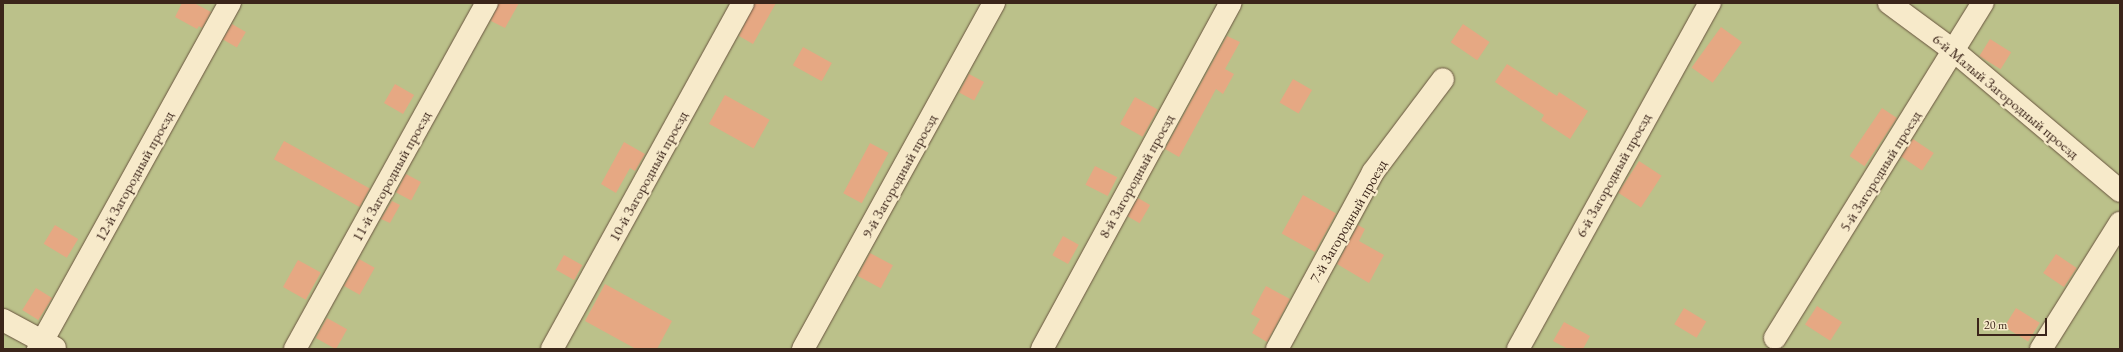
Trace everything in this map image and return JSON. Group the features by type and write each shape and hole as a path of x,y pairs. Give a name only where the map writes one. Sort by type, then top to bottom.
{"street":[{"name":"12-й Загородный проезд","path":"46,346 230,3"},
{"name":"11-й Загородный проезд","path":"295,349 487,3"},
{"name":"10-й Загородный проезд","path":"552,349 743,3"},
{"name":"9-й Загородный проезд","path":"803,349 994,3"},
{"name":"8-й Загородный проезд","path":"1042,349 1231,3"},
{"name":"6-й Загородный проезд","path":"1518,349 1710,3"},
{"name":"6-й Малый Загородный проезд","path":"1889,3 1954,51 2120,191"},
{"name":"5-й Загородный проезд","path":"1782,345 1983,3"},
{"name":"7-й Загородный проезд","path":"1277,349 1373,172 1443,79"},
{"path":"2041,349 2120,223"},
{"path":"3,320 46,346"}],"green space":[{"path":"3,3 2120,3 2120,349 3,349"}],"building":[{"path":"182,3 194,3 211,12 202,28 199,26 197,29 175,17"},
{"path":"499,3 519,3 505,28 491,21"},
{"path":"755,3 776,3 753,44 739,36"},
{"path":"232,24 246,32 237,48 223,40"},
{"path":"1463,24 1490,42 1477,60 1451,42"},
{"path":"1721,27 1742,42 1713,83 1692,67"},
{"path":"1227,36 1240,42 1225,69 1234,74 1223,94 1216,89 1179,157 1165,149"},
{"path":"1990,39 2011,52 2001,69 1979,56"},
{"path":"803,47 832,63 822,81 793,65"},
{"path":"1507,64 1557,96 1559,92 1588,111 1570,139 1541,120 1544,115 1495,82"},
{"path":"969,74 984,82 974,101 959,93"},
{"path":"1293,79 1312,90 1299,113 1280,102"},
{"path":"395,84 414,95 403,114 384,103"},
{"path":"725,95 770,120 754,149 709,124"},
{"path":"1135,97 1158,110 1143,137 1120,124"},
{"path":"1882,108 1897,118 1864,166 1850,156"},
{"path":"1913,139 1934,153 1922,170 1901,156"},
{"path":"284,141 370,189 360,207 274,159"},
{"path":"624,142 645,154 635,171 630,168 616,193 601,184"},
{"path":"870,143 889,153 862,203 843,193"},
{"path":"1639,161 1662,176 1641,208 1618,193"},
{"path":"1095,166 1117,177 1108,196 1085,185"},
{"path":"406,174 421,182 411,201 396,193"},
{"path":"1303,195 1336,213 1315,252 1282,233"},
{"path":"1138,198 1150,205 1140,223 1128,216"},
{"path":"392,201 400,205 390,223 381,219"},
{"path":"55,225 78,239 67,258 44,244"},
{"path":"1358,225 1365,229 1359,241 1384,255 1369,283 1337,264"},
{"path":"1063,236 1079,245 1068,264 1052,255"},
{"path":"870,253 893,265 881,288 858,276"},
{"path":"2056,254 2077,268 2064,287 2043,273"},
{"path":"564,255 582,265 574,280 556,270"},
{"path":"359,259 375,268 360,295 344,286"},
{"path":"298,260 321,273 306,300 283,287"},
{"path":"605,284 672,321 657,349 636,349 585,321"},
{"path":"1266,286 1290,299 1267,342 1252,333 1260,319 1251,314"},
{"path":"36,288 52,298 38,320 22,310"},
{"path":"1817,306 1842,322 1830,341 1805,324"},
{"path":"1684,308 1706,321 1697,338 1674,324"},
{"path":"2016,308 2040,323 2028,341 2004,327"},
{"path":"327,318 347,329 336,349 316,338"},
{"path":"1564,322 1590,336 1583,349 1568,349 1553,341"}]}
